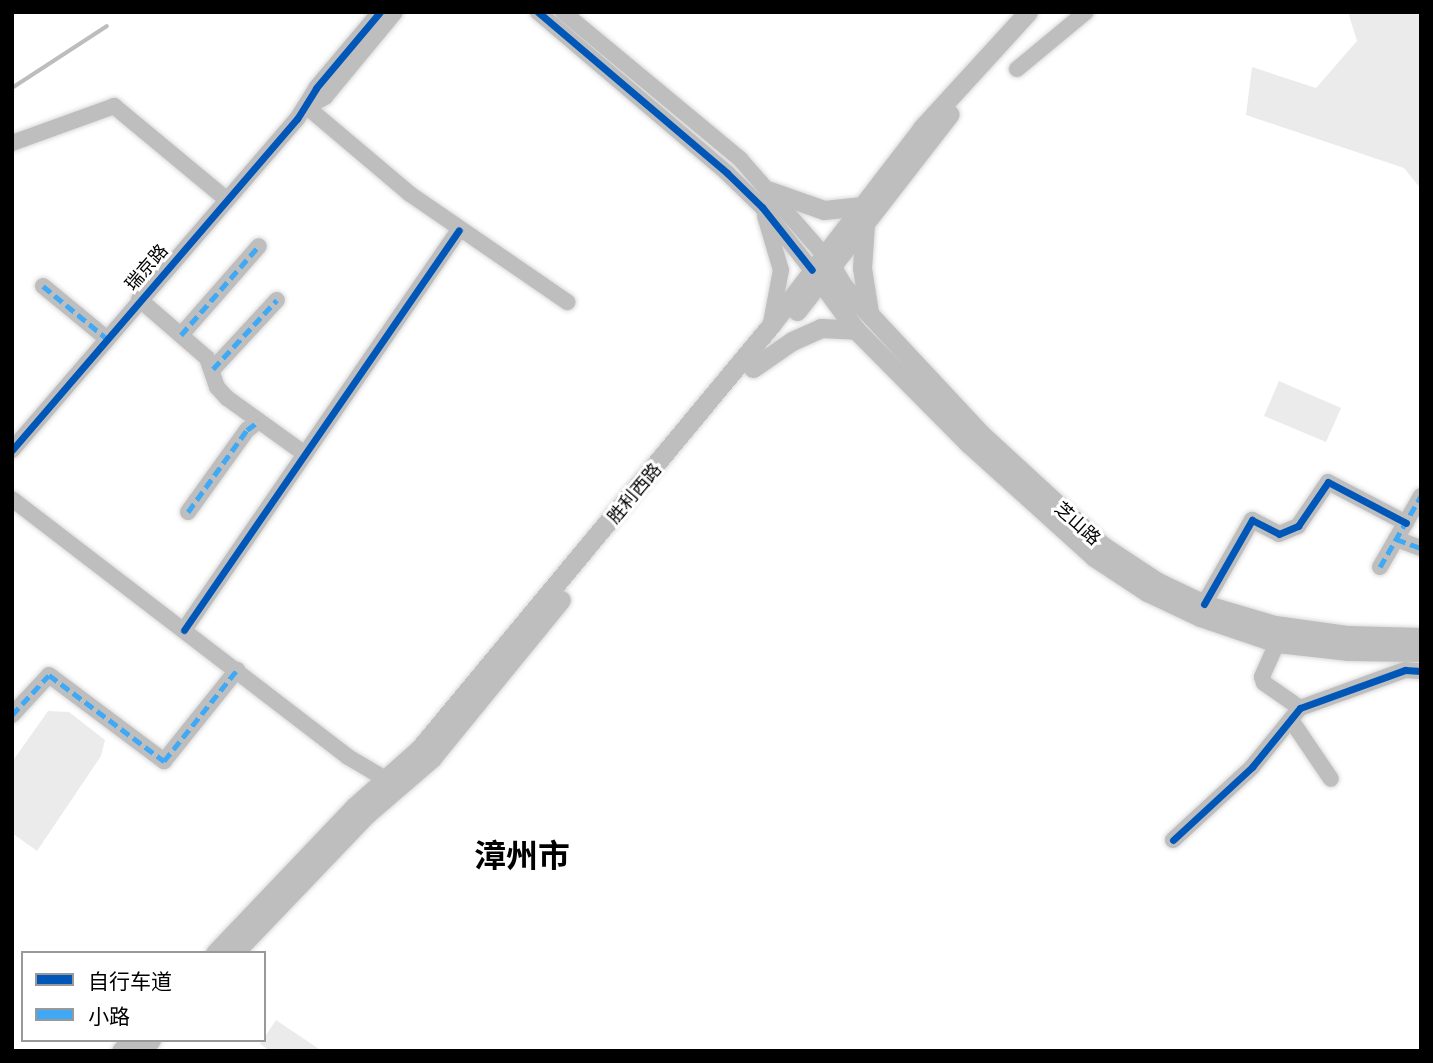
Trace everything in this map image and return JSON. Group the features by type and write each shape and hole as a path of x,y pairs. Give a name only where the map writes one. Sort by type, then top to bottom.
{"main road":[{"name":"胜利西路","path":"217,951 391,783 771,325 822,268 863,215 922,128 1028,12"},
{"path":"869,313 862,268 863,215 958,104 1045,12"},
{"path":"766,199 863,215"},
{"path":"236,951 391,783 432,758 753,368 822,268 856,330 969,444 1094,557 1147,592 1200,617 1277,643 1347,651 1421,652"},
{"name":"芝山路","path":"822,268 869,313 980,433 1103,546 1156,581 1204,604 1275,625 1348,635 1421,637"},
{"path":"753,368 792,341 821,328 856,330"}],"street":[{"path":"306,107 316,88 380,12"},
{"path":"306,107 325,97 395,12"},
{"path":"538,12 766,199 781,270 771,325"},
{"path":"563,12 740,159 766,199 822,268"},
{"path":"1017,69 1086,12"},
{"path":"12,143 114,106 226,199"},
{"path":"306,107 459,230 567,302"},
{"name":"瑞京路","path":"12,450 306,107"},
{"path":"184,630 459,230"},
{"path":"181,335 259,246"},
{"path":"43,286 106,338"},
{"path":"139,299 181,335 214,369 217,387 305,454"},
{"path":"214,369 277,300"},
{"path":"188,512 247,430 259,421"},
{"path":"1204,604 1252,520 1279,534 1298,526 1328,482 1406,523"},
{"path":"1380,567 1421,496"},
{"path":"12,499 391,783"},
{"path":"1396,538 1421,548"},
{"path":"1277,643 1262,677 1296,714 1331,779"},
{"path":"12,715 49,675 164,761 237,670"},
{"path":"1173,840 1252,767 1296,714 1405,670 1421,671"}],"shaded area":[{"path":"1348,12 1421,12 1421,189 1404,168 1246,115 1252,67 1316,88 1357,41"},
{"path":"1279,381 1341,408 1326,442 1264,416"},
{"path":"48,711 69,712 105,740 101,756 37,851 12,833 12,762"},
{"path":"276,1020 319,1049 270,1051 260,1044 266,1042 266,1035"}],"waterway":[{"path":"12,88 107,26"}],"marked path":[{"path":"181,335 259,246"},
{"path":"43,286 106,338"},
{"path":"213,369 277,300"},
{"path":"188,512 247,430 259,421"},
{"path":"1380,567 1421,496"},
{"path":"1396,539 1421,548"},
{"path":"12,715 49,675 164,761 237,670"}],"cycle path":[{"path":"12,450 297,119 316,88 380,12"},
{"path":"538,12 727,173 762,207 812,270"},
{"path":"184,630 459,230"},
{"path":"1204,604 1252,520 1279,534 1298,526 1328,482 1406,523"},
{"path":"1173,840 1252,767 1300,708 1405,670 1421,671"}],"district":[{"name":"漳州市","path":"522,855"}]}
